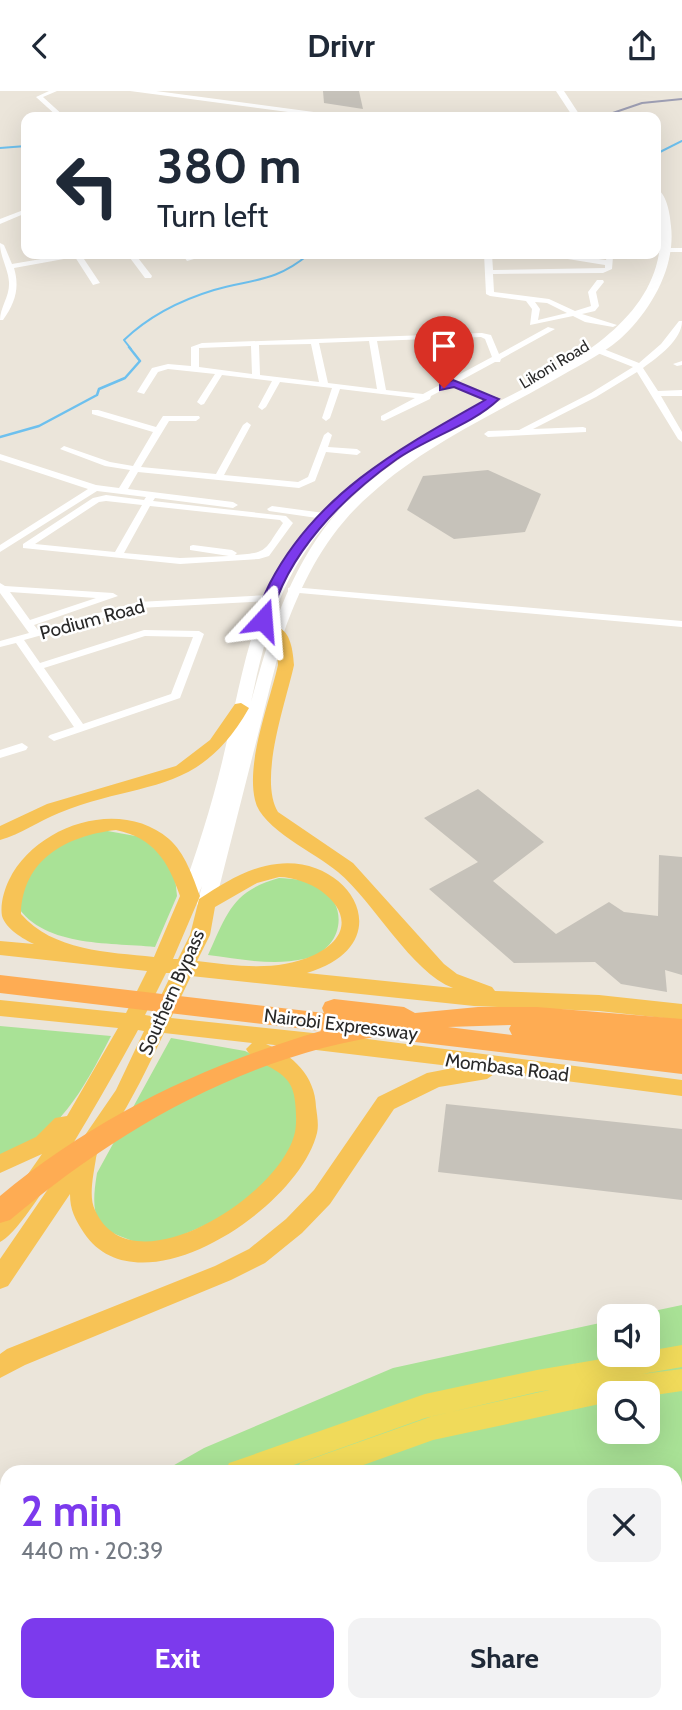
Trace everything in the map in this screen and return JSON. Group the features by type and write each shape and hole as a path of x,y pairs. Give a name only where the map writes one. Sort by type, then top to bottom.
{"highway":[{"path":"277,632 285,651 286,665 260,786 264,803 272,816 346,868 437,969 450,979 477,990 526,999"},
{"path":"0,834 53,808 181,770 222,740 241,708"},
{"path":"85,957 26,931 10,914 3,888 18,859 43,840 83,826 130,825 150,833 171,853 198,900 281,870 318,875 346,901 349,930 337,950 317,962 255,976"},
{"name":"Southern Bypass","path":"0,1233 97,1086 176,931 198,900"},
{"name":"Southern Bypass","path":"0,1279 85,1155 134,1075 200,935 198,900"},
{"path":"0,948 474,998 599,1003 682,1012"},
{"name":"Nairobi Expressway","path":"0,971 682,1046"},
{"name":"Nairobi Expressway","path":"0,984 682,1064"},
{"path":"0,1008 207,1032 271,1054 288,1066 301,1083 308,1103 304,1145 290,1168 243,1216 211,1235 151,1253 125,1251 103,1241 91,1229 83,1211 85,1155"},
{"path":"0,1019 49,1014"},
{"path":"0,1212 80,1150 136,1117 229,1070 286,1050 386,1026 449,1018 553,1016 671,1027"},
{"name":"Mombasa Road","path":"207,1032 360,1046 519,1069 682,1088"},
{"path":"0,1367 16,1357 223,1273 257,1256 294,1226 322,1197 348,1162 373,1118 386,1103 408,1090 435,1079 519,1069"},
{"path":"0,1164 44,1143 97,1086"}],"main road":[{"path":"134,91 305,112"},
{"path":"551,91 566,112"},
{"path":"564,93 568,112"},
{"name":"Likoni Road","path":"277,632 292,590 331,517 410,456 598,350 642,310 675,250 670,222 661,202"},
{"name":"Likoni Road","path":"241,708 269,598 288,561 393,457 586,346 613,325 637,298 652,259"},
{"name":"Southern Bypass","path":"198,900 277,632"},
{"name":"Southern Bypass","path":"198,900 241,708"},
{"path":"258,1465 425,1406 537,1381 682,1356"},
{"path":"329,1465 433,1428 589,1393 682,1380"}],"street":[{"path":"54,91 39,97 56,112"},
{"path":"0,222 21,213"},
{"path":"0,245 11,265 15,281 12,298 0,318"},
{"path":"11,265 51,259"},
{"path":"80,259 96,283"},
{"path":"135,259 148,276"},
{"path":"488,259 490,294 555,303 588,320 613,325"},
{"path":"489,272 608,269 610,261 593,259"},
{"path":"528,298 536,309 533,323 593,308 592,292 600,282"},
{"path":"520,433 593,393 610,387 661,349 682,323"},
{"path":"396,393 383,421 497,360 514,345 551,329"},
{"path":"195,368 196,346 431,337 487,336 497,360"},
{"path":"431,337 438,365"},
{"path":"373,339 382,391"},
{"path":"314,341 324,384"},
{"path":"255,343 256,376"},
{"path":"598,350 638,366 679,427 682,439"},
{"path":"141,392 157,369 168,366 426,397"},
{"path":"201,402 220,372"},
{"path":"440,377 449,385 494,399"},
{"path":"262,407 277,379"},
{"path":"326,418 337,385"},
{"path":"657,394 682,393"},
{"path":"95,412 159,431"},
{"path":"122,491 167,417 196,418"},
{"path":"219,476 247,425"},
{"path":"488,435 583,430"},
{"path":"64,449 108,464 137,470 306,483 312,479 328,435"},
{"path":"323,449 357,452"},
{"path":"0,457 95,488 331,517"},
{"path":"1,548 95,488"},
{"path":"117,556 152,495"},
{"path":"106,498 146,504 288,520 266,554 256,557 187,561 29,547 26,544 96,500 106,498"},
{"path":"187,561 198,536"},
{"path":"193,548 256,557"},
{"path":"1,587 35,634"},
{"path":"1,587 113,596 28,624"},
{"path":"292,590 682,624"},
{"name":"Podium Road","path":"0,644 138,605 269,598"},
{"path":"37,667 145,633 198,633 176,696 54,737"},
{"path":"18,639 81,729"},
{"path":"1,752 22,747"}],"green space":[{"path":"102,830 141,837 163,856 175,877 177,896 155,947 97,943 58,935 40,927 26,916 14,901 37,852"},
{"path":"279,878 311,882 330,896 339,917 334,939 317,955 292,961 256,961 208,955 226,916 241,897 263,883"},
{"path":"0,1026 111,1036 79,1093 54,1124 21,1150 0,1160"},
{"path":"171,1038 245,1051 278,1067 296,1090 297,1141 271,1178 226,1216 153,1248 122,1237 103,1226 97,1218 95,1192 97,1173"},
{"path":"682,1305 682,1465 174,1465 204,1448 393,1368 597,1324 597,1367 660,1367 660,1310"}],"building":[{"path":"323,91 359,91 363,109 324,103"},
{"path":"488,470 541,494 525,532 454,539 407,510 423,476"},
{"path":"478,789 544,842 493,881 556,934 609,902 624,912 658,916 659,855 682,857 682,975 665,970 667,992 621,984 595,962 514,963 429,889 478,862 424,818"},
{"path":"446,1104 682,1129 682,1200 438,1172"}],"waterway":[{"path":"661,152 682,141"},
{"path":"0,148 21,146"},
{"path":"131,349 124,340 144,323 166,310 214,290 275,275 302,259"},
{"path":"0,437 39,426 97,395 99,389 125,378 140,361 129,347"}],"railway":[{"path":"616,112 642,103 682,99"}],"route":[{"path":"263,620 269,598 288,561 324,516 379,467 406,448 494,399 453,383 444,388"}]}
